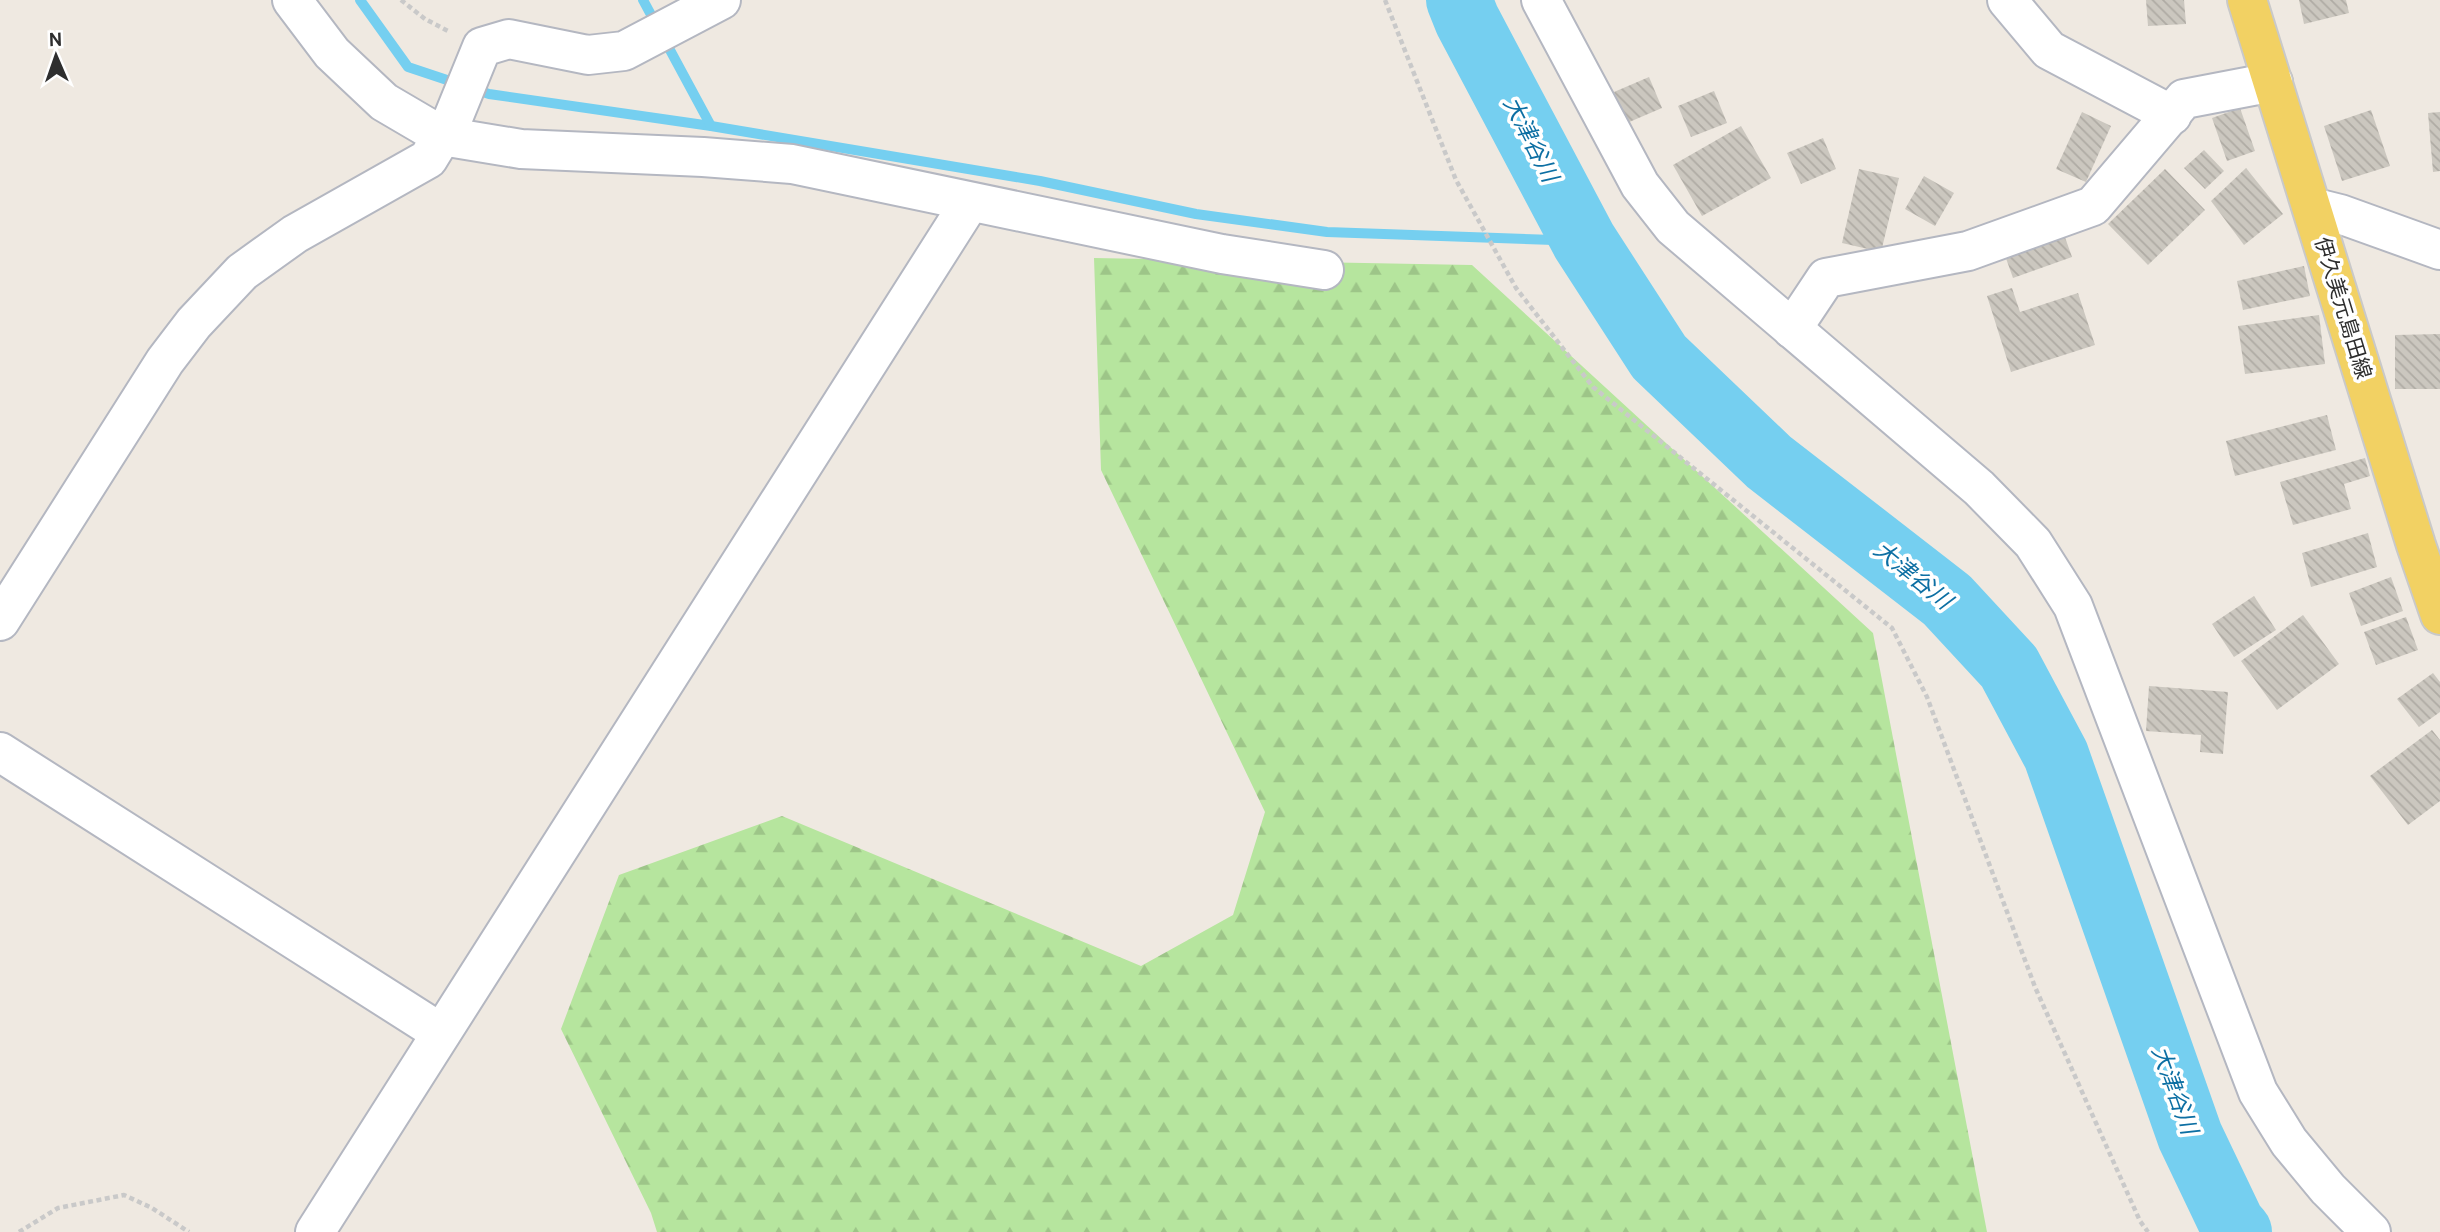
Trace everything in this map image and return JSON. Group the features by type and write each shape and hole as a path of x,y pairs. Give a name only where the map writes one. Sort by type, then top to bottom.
{"main road":[{"name":"伊久美元島田線","path":"2247,0 2440,615"}],"street":[{"path":"292,0 332,53 384,102 447,127 521,149 792,164 1222,254 1324,270"},
{"path":"0,621 165,361 194,323 242,272 295,234 428,159 447,127 480,54 509,39 588,55 624,51 720,0"},
{"path":"1541,0 1640,185 1673,227 1979,488 2040,553 2073,606 2258,1093 2289,1142 2328,1189 2371,1232"},
{"path":"2007,0 2049,50 2172,115"},
{"path":"1792,329 1826,278 1968,251 2093,206 2185,99 2273,82"},
{"path":"315,1232 970,202"},
{"path":"2312,207 2340,214 2440,250"},
{"path":"0,752 441,1033"}],"path":[{"path":"401,0 425,19 480,54"},
{"path":"1385,0 1456,180 1516,288 1592,387 1892,628 1927,696 2035,988 2140,1221 2148,1232"},
{"path":"19,1232 58,1208 124,1195 152,1208 189,1232"}],"green space":[{"path":"1094,258 1472,265 1873,633 1987,1232 657,1232 651,1213 561,1029 619,875 782,816 1141,966 1233,915 1265,812 1101,470"}],"building":[{"path":"2146,0 2184,0 2186,24 2148,26"},
{"path":"2299,0 2346,0 2349,13 2304,24"},
{"path":"1649,77 1662,108 1627,123 1614,92"},
{"path":"1714,91 1727,123 1691,137 1678,106"},
{"path":"2240,108 2255,151 2227,161 2212,118"},
{"path":"2371,110 2390,166 2342,181 2324,126"},
{"path":"2082,112 2111,126 2086,182 2056,169"},
{"path":"2440,112 2440,171 2433,172 2428,113"},
{"path":"1741,126 1771,178 1702,216 1673,165"},
{"path":"1823,138 1836,169 1801,184 1787,153"},
{"path":"2204,150 2224,171 2205,189 2184,168"},
{"path":"2246,168 2283,214 2244,245 2211,201"},
{"path":"1859,169 1899,178 1881,252 1842,243"},
{"path":"2165,169 2205,210 2148,265 2108,224"},
{"path":"1924,176 1954,193 1935,226 1905,209"},
{"path":"2061,226 2072,257 2013,278 2002,247"},
{"path":"2304,266 2310,296 2243,310 2237,281"},
{"path":"2012,288 2020,312 2078,293 2095,345 2011,372 1987,296"},
{"path":"2319,315 2325,364 2245,374 2238,326"},
{"path":"2440,334 2440,389 2395,389 2395,335"},
{"path":"2327,415 2336,450 2235,476 2226,441"},
{"path":"2365,458 2370,476 2344,484 2351,509 2293,525 2280,482"},
{"path":"2368,533 2377,567 2311,587 2302,553"},
{"path":"2391,577 2403,611 2361,626 2349,593"},
{"path":"2254,596 2276,630 2234,657 2212,624"},
{"path":"2303,615 2339,664 2277,710 2241,661"},
{"path":"2406,617 2418,650 2376,665 2364,632"},
{"path":"2433,673 2440,682 2440,712 2419,727 2397,699"},
{"path":"2149,686 2228,692 2223,754 2200,752 2201,735 2146,731"},
{"path":"2432,730 2440,740 2440,801 2408,825 2370,776"}],"waterway":[{"path":"360,0 408,67 489,94 711,126 1040,181 1196,214 1327,232 1584,241"},
{"path":"643,0 711,126"},
{"name":"大津谷川","path":"1459,0 1467,20 1584,241 1659,357 1769,462 1947,600 2009,667 2056,755 2190,1136 2232,1224 2239,1232"}]}
